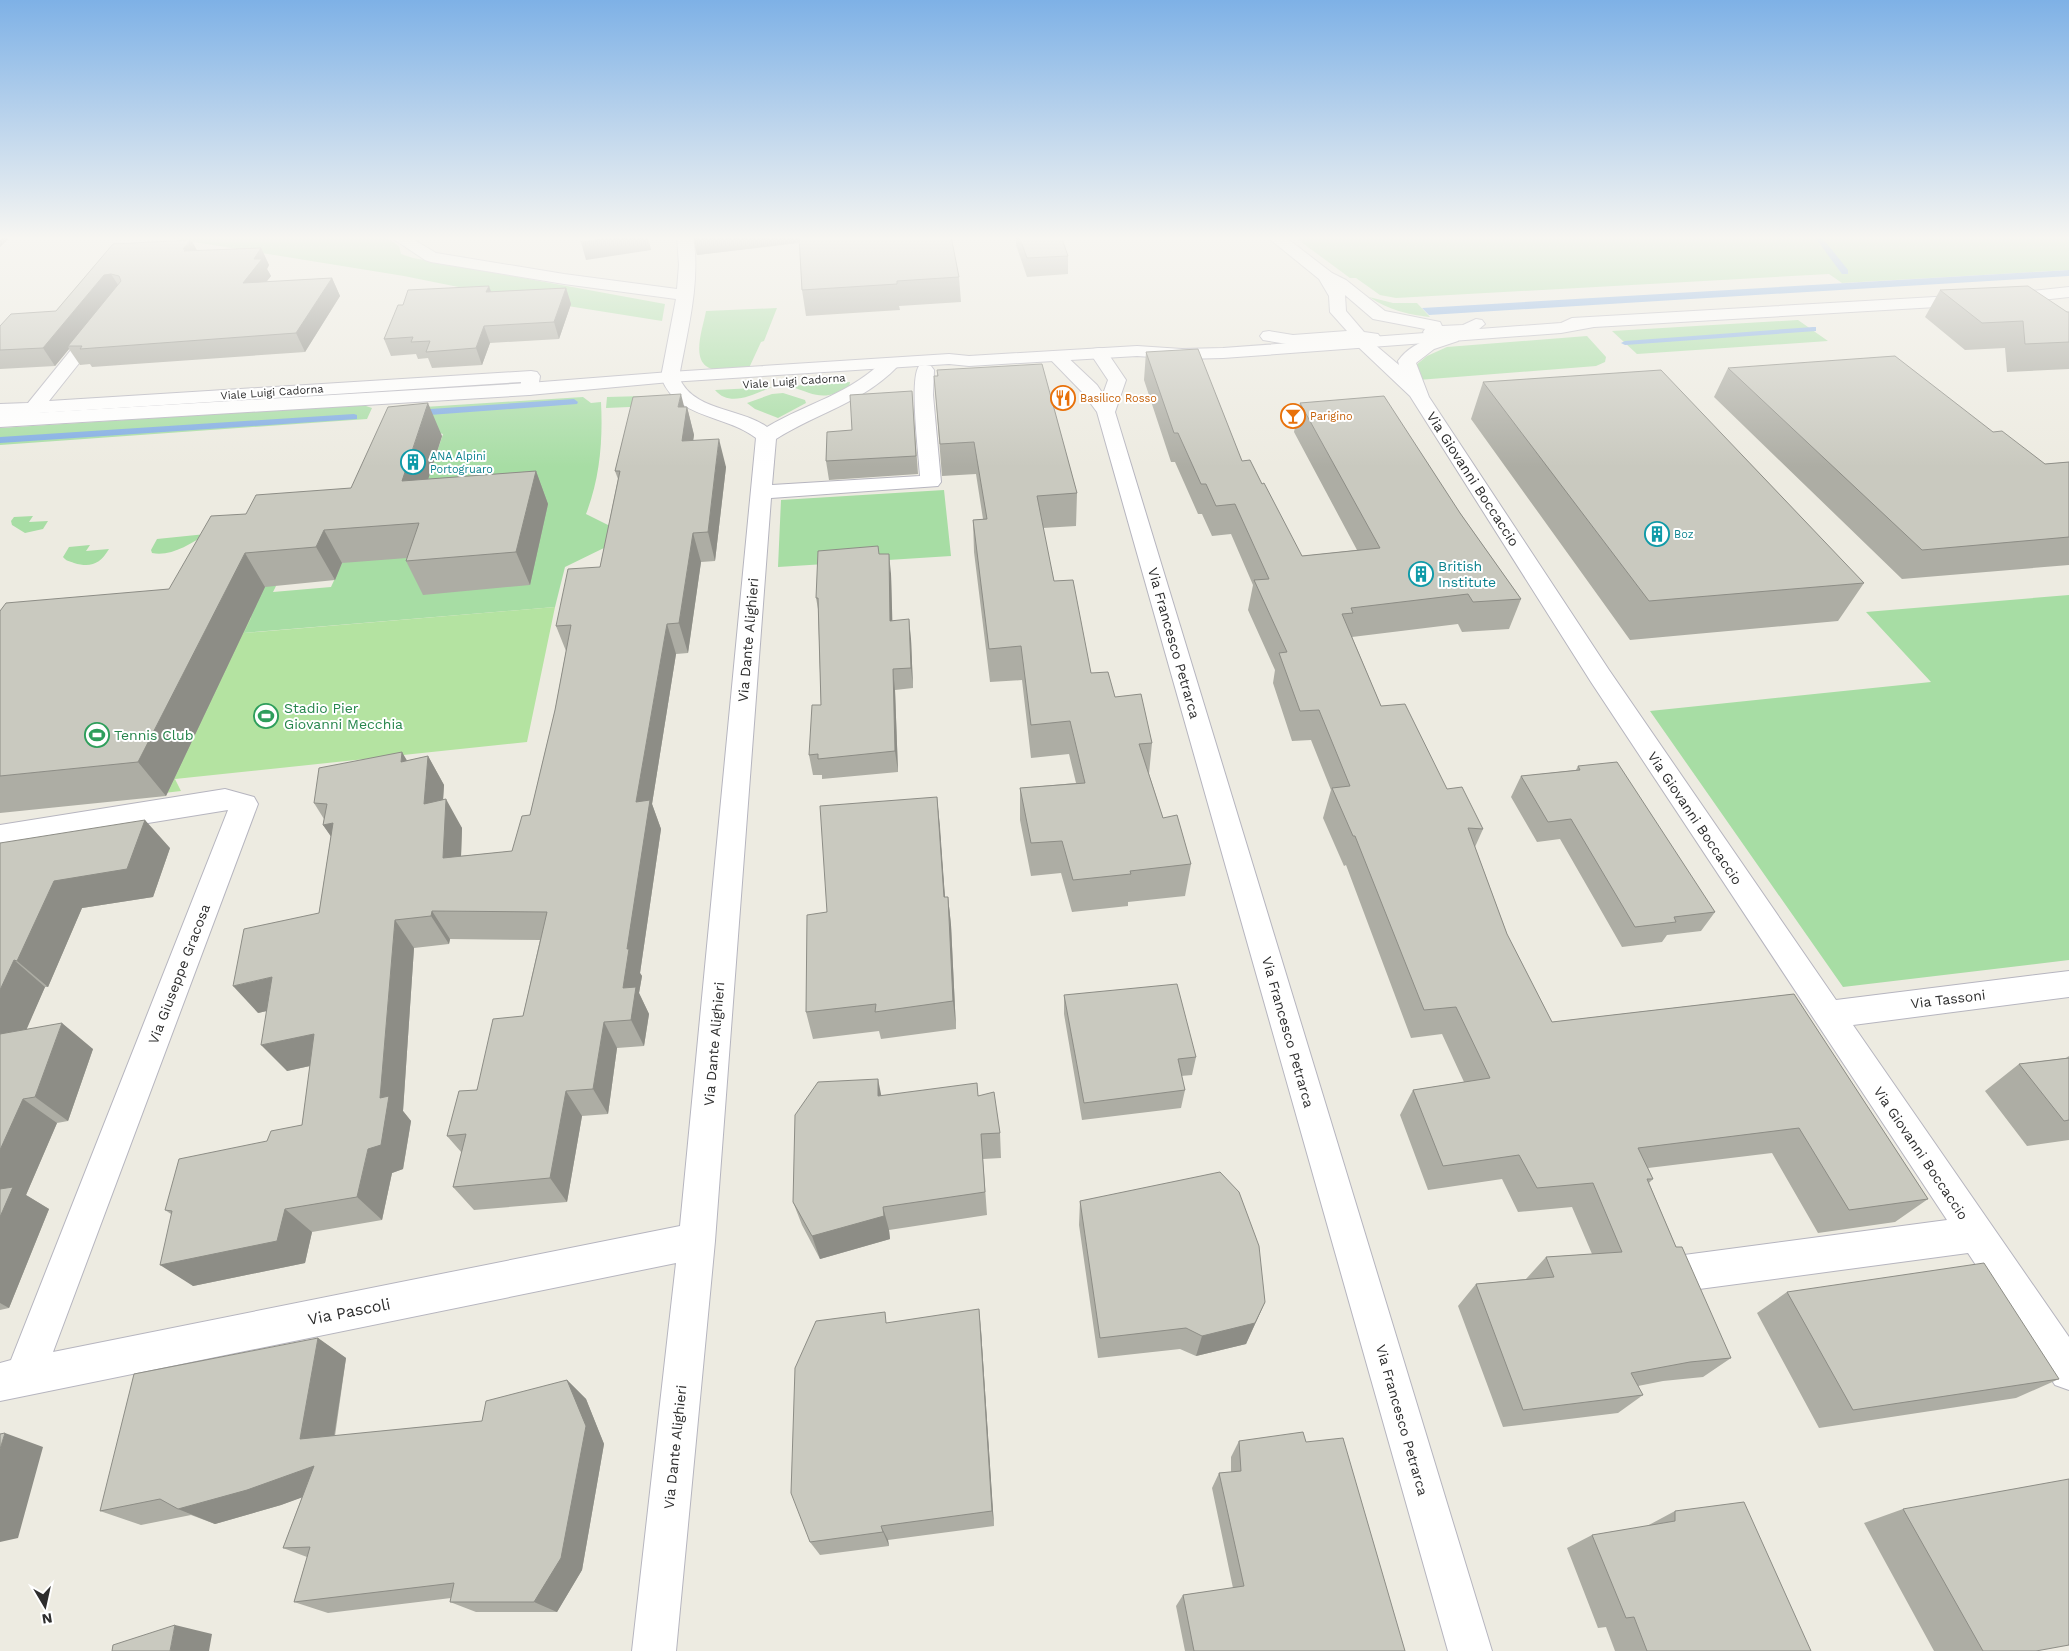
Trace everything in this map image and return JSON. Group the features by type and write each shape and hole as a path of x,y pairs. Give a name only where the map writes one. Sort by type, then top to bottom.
{"street":[{"path":"28,414 110,313"},
{"path":"681,313 671,381 681,397 758,428 766,436 800,416 851,396 886,369"},
{"path":"1295,335 1314,328 1336,313"},
{"path":"1339,313 1352,326 1373,334"},
{"path":"1359,313 1373,334"},
{"name":"Viale Luigi Cadorna","path":"1131,351 1182,354 1223,353 1434,326 1589,323 1755,313"},
{"name":"Viale Luigi Cadorna","path":"1268,336 1293,340 1373,334 1452,337 1561,328 1589,323"},
{"name":"Viale Luigi Cadorna","path":"0,410 28,414 529,389 618,382 671,381 743,385 886,369 949,359 969,361 1131,351 1166,345 1268,336 1467,330 1476,324"},
{"name":"Via Giovanni Boccaccio","path":"1373,334 1396,345 1407,360 1410,374 1420,397 1600,676 2069,1371"},
{"name":"Via Giovanni Boccaccio","path":"1373,334 1394,370 1420,397"},
{"path":"1407,360 1428,345 1452,337"},
{"path":"1106,412 1117,380 1131,351"},
{"path":"1099,353 1117,380"},
{"name":"Via Francesco Petrarca","path":"1056,356 1090,389 1106,412 1470,1651"},
{"name":"Viale Luigi Cadorna","path":"886,369 925,370 951,367 969,361"},
{"path":"760,492 931,482 924,395 925,370"},
{"name":"Viale Luigi Cadorna","path":"0,421 28,414"},
{"name":"Via Dante Alighieri","path":"654,1651 697,1241 766,436"},
{"name":"Via Giuseppe Gracosa","path":"0,836 224,799 244,804 12,1379"},
{"name":"Via Tassoni","path":"1827,1015 2069,984"},
{"name":"Via Giovanni Boccaccio","path":"1684,1273 1976,1234"},
{"name":"Via Pascoli","path":"12,1379 697,1241"}],"green space":[{"path":"612,313 663,313 662,321"},
{"path":"706,313 775,313 764,341 761,342 749,368 718,370 708,368 700,355 700,337"},
{"path":"1408,313 1426,313 1430,317"},
{"path":"1798,320 1828,341 1637,354 1612,331"},
{"path":"1587,336 1606,357 1605,362 1596,366 1418,380 1416,365 1427,356 1447,347"},
{"path":"525,381 524,385 40,415 42,412"},
{"path":"850,382 849,388 825,395 813,394 790,386"},
{"path":"772,387 750,396 735,399 721,395 715,390"},
{"path":"783,393 805,400 806,403 778,418 755,409 747,403 772,394"},
{"path":"644,396 657,398 676,405 606,408 607,397"},
{"path":"583,397 591,403 601,402 600,459 595,487 586,514 610,526 608,546 565,567 555,607 243,633 251,618 222,568 276,586 273,592 331,587 342,563 402,535 430,472 443,434 407,425 424,407"},
{"path":"363,405 372,408 367,419 0,445 0,428"},
{"path":"944,490 951,556 778,567 781,500"},
{"path":"33,516 29,522 48,521 43,529 25,533 12,525 11,521 14,517"},
{"path":"206,534 173,551 159,554 152,553 151,550 157,539"},
{"path":"90,545 86,551 109,549 102,558 90,565 74,563 63,557 69,547"},
{"path":"2069,595 2069,960 1843,987 1650,711 1931,682 1866,612"},
{"name":"Stadio Pier Giovanni Mecchia","path":"555,607 527,742 175,779 181,791 0,812 0,618 56,635 251,618 244,633"}],"water":[{"path":"1427,313 1461,313 1429,315"}],"building":[{"path":"72,313 43,348 0,350 0,326 11,314"},
{"path":"95,313 309,313 296,333 80,349 82,346 68,346"},
{"path":"395,313 557,313 554,322 484,326 476,348 426,352 430,341 411,342 413,337 384,339"},
{"path":"1969,313 2069,313 2069,342 2025,344 2023,321 1982,323"},
{"path":"1198,349 1242,461 1250,460 1302,556 1380,548 1300,403 1384,396 1460,513 1521,599 1473,602 1468,594 1351,608 1353,613 1342,614 1381,706 1405,704 1447,789 1462,787 1483,829 1468,828 1507,934 1552,1022 1794,994 1928,1199 1849,1210 1799,1128 1638,1148 1653,1179 1647,1179 1676,1247 1682,1247 1731,1358 1690,1362 1631,1373 1643,1395 1523,1410 1476,1284 1554,1277 1546,1257 1622,1252 1593,1183 1537,1188 1519,1155 1443,1166 1413,1090 1490,1078 1456,1007 1424,1010 1355,836 1353,836 1332,788 1350,786 1319,710 1300,711 1279,653 1287,652 1254,580 1269,579 1235,504 1216,506 1206,484 1201,484 1178,433 1174,433 1146,352"},
{"path":"1895,356 1993,432 2002,431 2045,464 2069,462 2069,537 1922,550 1728,368"},
{"path":"1042,364 1077,493 1037,496 1054,581 1073,580 1091,673 1108,672 1115,697 1141,694 1152,743 1139,744 1163,818 1177,815 1191,864 1130,871 1131,874 1073,880 1062,841 1031,843 1020,788 1085,783 1070,721 1031,725 1021,646 989,649 973,520 987,519 974,442 940,444 934,376 938,376 937,370"},
{"path":"1661,370 1864,583 1649,601 1483,382"},
{"path":"912,391 916,456 826,461 827,432 852,430 850,395"},
{"path":"681,394 678,407 687,407 682,441 719,439 708,532 693,533 679,623 667,624 636,802 650,800 627,949 629,949 623,988 636,987 631,1020 604,1022 593,1089 566,1091 550,1178 453,1187 466,1134 447,1136 459,1091 477,1090 493,1019 523,1016 547,912 432,911 431,916 395,920 380,1098 389,1096 381,1145 368,1149 357,1197 285,1209 277,1241 160,1265 172,1211 165,1210 179,1159 267,1141 271,1131 302,1125 314,1034 261,1045 272,977 233,986 244,929 319,913 333,823 323,825 327,804 314,803 319,768 402,752 401,762 428,756 424,804 446,799 443,858 512,851 522,816 530,815 555,710 571,625 556,626 568,569 600,567 620,471 615,471 633,397"},
{"path":"428,403 402,481 536,471 516,552 406,561 419,523 324,530 316,547 245,553 138,762 0,776 0,611 6,603 169,589 211,516 246,514 256,495 351,488 388,407"},
{"path":"878,546 879,554 889,554 890,621 909,619 911,668 893,669 895,751 818,759 818,754 809,755 812,705 821,705 818,598 816,598 818,551"},
{"path":"1617,762 1715,912 1674,917 1676,922 1635,927 1571,819 1548,822 1521,776 1580,770 1578,766"},
{"path":"937,797 944,897 948,897 953,1001 875,1012 876,1004 806,1012 807,915 827,912 820,806"},
{"path":"145,820 127,869 54,881 17,961 14,960 0,990 0,843"},
{"path":"1177,984 1196,1057 1178,1059 1185,1090 1084,1103 1064,995"},
{"path":"62,1023 35,1097 23,1099 0,1150 0,1034"},
{"path":"2069,1058 2069,1120 2064,1121 2019,1064"},
{"path":"878,1079 878,1096 977,1083 978,1096 994,1092 1000,1133 981,1134 985,1192 883,1207 884,1216 812,1236 793,1202 795,1115 818,1082"},
{"path":"1220,1172 1239,1192 1259,1246 1265,1302 1255,1323 1202,1336 1186,1328 1100,1338 1080,1201"},
{"path":"13,1187 0,1217 0,1189"},
{"path":"1984,1263 2059,1379 1853,1410 1787,1292"},
{"path":"979,1309 992,1511 881,1526 883,1532 810,1542 791,1493 795,1368 816,1321 885,1312 886,1323"},
{"path":"318,1338 300,1439 482,1421 486,1401 567,1380 586,1426 561,1558 534,1602 450,1602 454,1583 294,1602 310,1547 283,1548 314,1466 247,1490 178,1509 160,1499 100,1511 134,1374"},
{"path":"1303,1432 1306,1442 1343,1438 1405,1651 1194,1651 1183,1595 1244,1586 1219,1473 1241,1471 1239,1441"},
{"path":"5,1433 0,1449 0,1434"},
{"path":"2069,1479 2069,1645 2036,1651 1983,1651 1903,1509"},
{"path":"1744,1502 1811,1651 1647,1651 1634,1617 1626,1618 1592,1535 1675,1521 1675,1511"},
{"path":"175,1625 170,1651 112,1651 113,1645"}],"waterway":[{"path":"1625,343 1813,329"},
{"path":"416,413 574,402"},
{"path":"0,440 354,417"}],"place":[{"name":"Basilico Rosso","path":"1063,398"},
{"name":"Parigino","path":"1293,416"},
{"name":"ANA Alpini Portogruaro","path":"413,462"},
{"name":"Boz","path":"1657,534"},
{"name":"British Institute","path":"1421,574"},
{"name":"Stadio Pier Giovanni Mecchia","path":"266,716"},
{"name":"Tennis Club","path":"97,735"}]}
